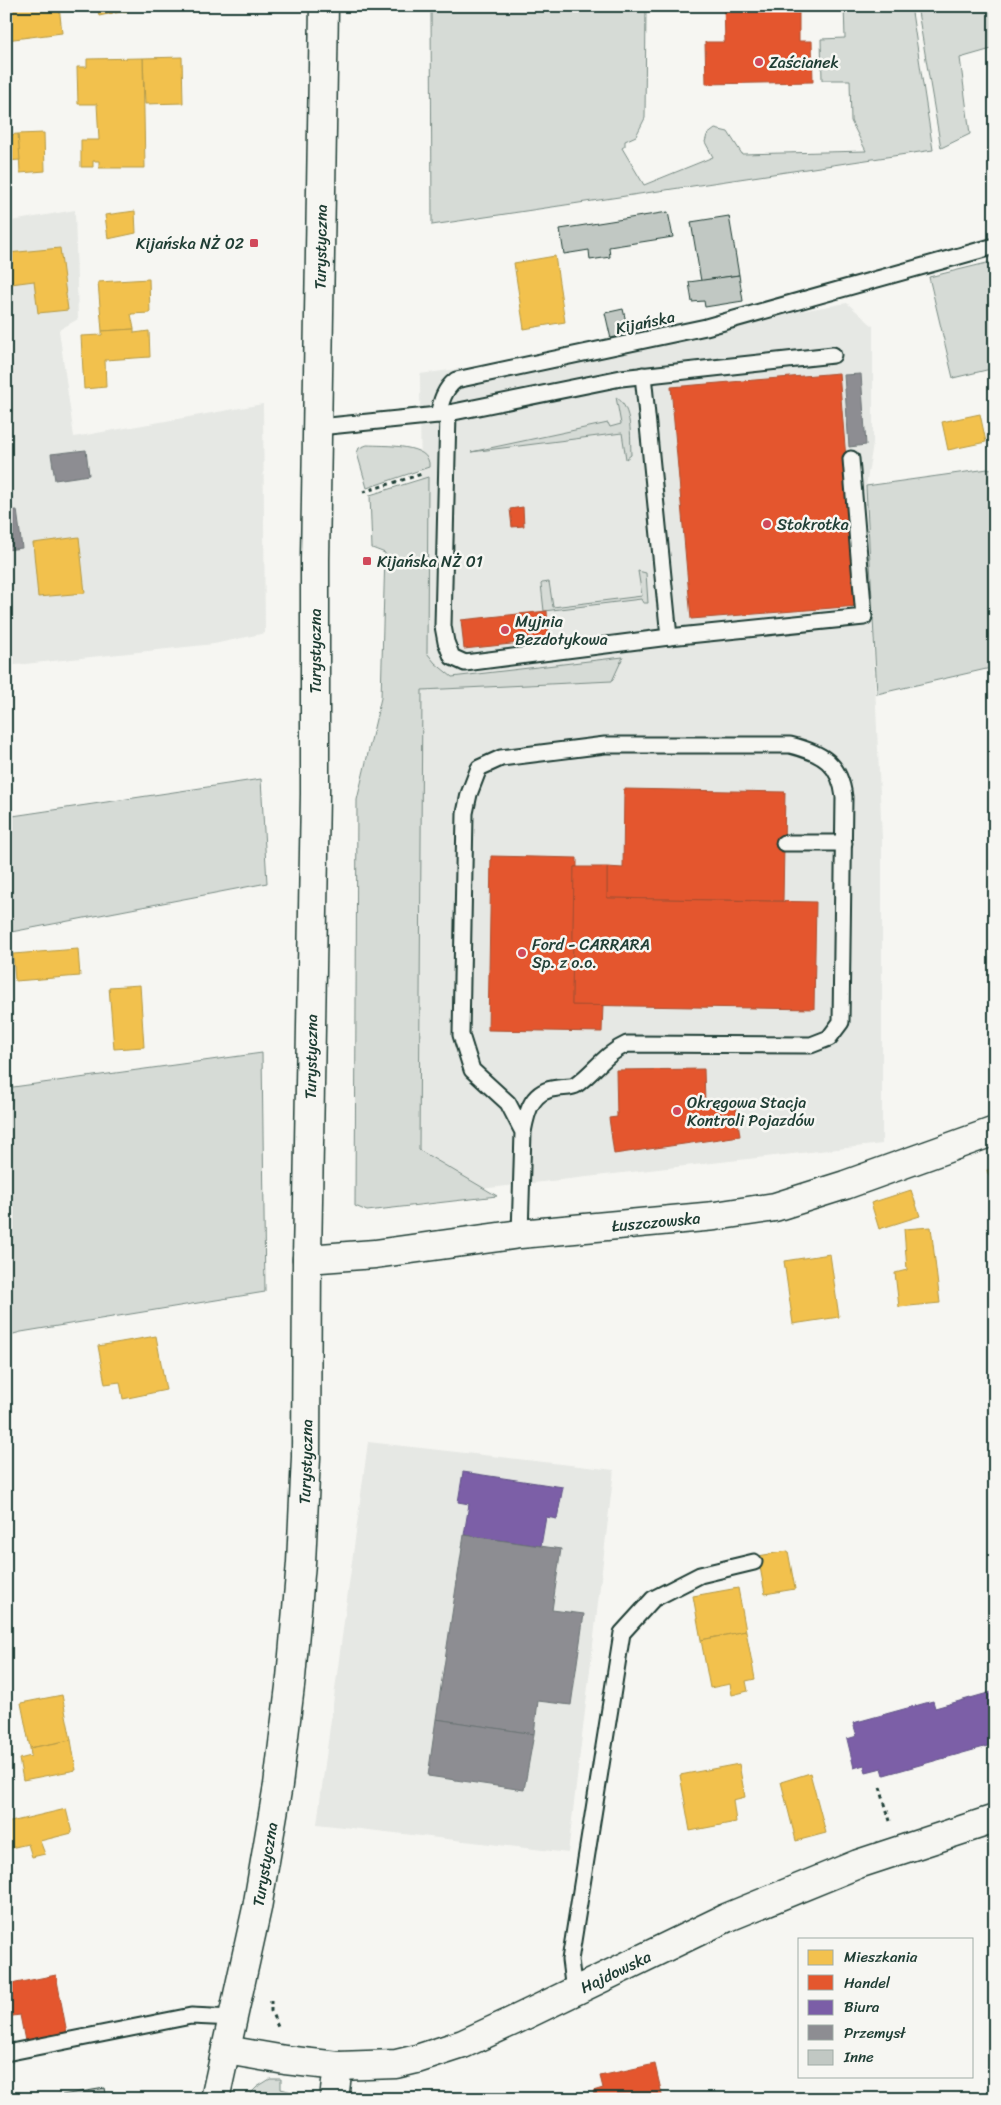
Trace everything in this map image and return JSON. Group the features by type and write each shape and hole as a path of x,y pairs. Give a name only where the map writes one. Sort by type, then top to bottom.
{"main road":[{"name":"Turystyczna","path":"216,2099 256,1908 277,1792 291,1678 301,1563 304,1501 315,794 315,568 319,427 324,6"},
{"name":"Łuszczowska","path":"307,1259 375,1254 520,1234 695,1218 775,1207 845,1185 995,1131"},
{"name":"Hajdowska","path":"226,2050 284,2060 338,2066 396,2064 417,2059 463,2044 726,1918 858,1864 995,1819"},
{"path":"334,2099 338,2066"}],"lane":[{"name":"Kijańska","path":"851,459 864,617 465,663 452,657 446,642 443,626 446,468 443,395 456,380 706,326 995,246"},
{"path":"319,427 443,414 621,378 833,355"},
{"path":"643,376 669,638"},
{"path":"520,1234 523,1132 527,1110 536,1097 549,1088 574,1086 616,1049 627,1044 810,1045 829,1038 841,1022 844,797 842,781 831,763 810,750 790,746 605,745 501,758 480,768 469,794 465,813 461,1035 472,1070 508,1103 523,1132"},
{"path":"784,843 844,843"},
{"path":"574,1991 570,1960 622,1633 653,1599 700,1575 754,1562"},
{"path":"6,2053 191,2016 234,2018"}],"path":[{"path":"363,492 446,468"},
{"path":"272,1996 270,2011 275,2023 282,2032"}],"shaded area":[{"path":"431,6 646,6 645,118 636,136 625,141 625,146 622,148 644,185 713,157 705,142 707,135 715,129 728,132 742,154 866,151 851,121 850,80 822,80 821,39 845,38 844,6 911,6 933,150 432,225"},
{"path":"917,6 995,6 995,48 960,58 970,134 941,148"},
{"path":"75,210 78,319 59,330 74,437 263,404 265,633 214,644 6,666 6,222"},
{"path":"995,261 995,368 953,378 929,277"},
{"path":"847,303 873,326 873,444 866,486 882,838 882,1144 391,1199 422,689 420,374 636,346 706,327"},
{"path":"616,397 625,408 630,423 631,455 626,459 622,433 471,452 608,423 610,427 621,424"},
{"path":"367,445 405,447 415,450 428,459 429,467 367,488 357,453 359,448"},
{"path":"995,468 995,667 877,694 866,486"},
{"path":"428,477 427,653 435,663 452,677 623,657 612,681 422,690 419,1150 497,1196 367,1211 355,1206 357,800 381,698 385,553 372,548 370,495"},
{"path":"638,571 646,573 648,603 643,603 641,599 544,611 542,583 549,582 553,607 642,596"},
{"path":"261,779 267,883 6,933 6,817"},
{"path":"262,1053 265,1292 6,1336 6,1088"},
{"path":"368,1442 614,1470 568,1853 317,1824"},
{"path":"270,2079 281,2079 281,2089 292,2092 297,2099 245,2099 257,2087"}],"building: Mieszkania":[{"path":"27,6 59,6 62,33 6,40 6,9"},
{"path":"97,6 111,6 113,13 99,16"},
{"path":"113,6 128,6 129,11 115,13"},
{"path":"182,57 183,103 145,104 143,58"},
{"path":"143,58 145,168 99,168 99,161 93,161 93,167 81,167 81,140 99,140 97,104 78,104 77,67 87,67 87,59"},
{"path":"44,133 45,171 20,173 18,134"},
{"path":"18,134 20,160 6,161 6,135"},
{"path":"135,211 136,233 108,239 105,215"},
{"path":"60,248 68,310 38,313 34,281 11,284 8,253"},
{"path":"555,256 565,322 524,329 514,263"},
{"path":"149,279 150,313 131,314 134,329 102,331 98,282"},
{"path":"134,329 134,333 149,331 150,357 105,360 106,387 84,389 81,336 102,335 102,331"},
{"path":"980,414 986,442 948,450 942,422"},
{"path":"79,537 85,593 38,597 33,543"},
{"path":"78,949 80,976 15,981 13,954"},
{"path":"140,985 144,1047 114,1049 109,987"},
{"path":"995,1167 995,1194 987,1170"},
{"path":"911,1190 920,1216 879,1229 871,1203"},
{"path":"931,1227 940,1303 899,1307 895,1273 907,1270 904,1229"},
{"path":"830,1254 839,1317 793,1324 784,1261"},
{"path":"156,1336 166,1390 123,1399 120,1382 105,1384 98,1346"},
{"path":"788,1551 795,1589 765,1594 758,1556"},
{"path":"738,1588 746,1631 701,1640 693,1596"},
{"path":"746,1631 755,1679 746,1681 748,1691 732,1695 730,1684 710,1688 701,1640"},
{"path":"62,1695 71,1740 30,1748 21,1703"},
{"path":"71,1740 76,1770 23,1780 19,1759 31,1756 30,1748"},
{"path":"739,1764 745,1797 733,1800 736,1822 690,1831 680,1775"},
{"path":"810,1773 826,1833 796,1841 781,1782"},
{"path":"66,1809 72,1833 40,1841 45,1854 32,1857 28,1844 6,1849 6,1823"}],"building: Handel":[{"name":"Zaścianek","path":"724,6 799,6 799,41 812,41 813,82 706,84 705,42 725,42"},
{"name":"Stokrotka","path":"839,373 858,606 691,619 671,387"},
{"path":"523,507 524,526 512,527 510,509"},
{"name":"Myjnia Bezdotykowa","path":"547,611 549,640 464,649 461,620"},
{"path":"624,789 785,792 783,901 607,898 607,867 623,868"},
{"path":"491,856 577,858 577,867 574,867 572,1005 603,1005 602,1032 488,1030"},
{"path":"574,867 607,867 607,898 816,902 814,1009 572,1005"},
{"name":"Okręgowa Stacja Kontroli Pojazdów","path":"704,1069 705,1104 735,1100 740,1136 614,1154 609,1118 617,1117 616,1070"},
{"path":"56,1975 67,2033 25,2041 20,2015 6,2017 6,1985"},
{"path":"655,2064 663,2099 595,2099 593,2091 603,2088 600,2076"}],"building: Biura":[{"path":"463,1472 563,1487 557,1519 546,1517 541,1546 464,1535 469,1504 458,1502"},
{"path":"995,1691 995,1744 884,1775 882,1768 866,1772 864,1765 854,1768 847,1739 857,1736 853,1723 933,1701 935,1708"}],"building: Przemysł":[{"path":"6,253 8,253 11,284 6,285"},
{"path":"861,374 866,445 849,447 844,375"},
{"path":"86,450 89,475 55,480 51,454"},
{"path":"17,510 22,548 6,550 6,511"},
{"path":"464,1535 561,1549 552,1610 584,1614 571,1705 538,1701 534,1734 436,1719"},
{"path":"436,1719 534,1734 524,1790 428,1776"}],"building: Inne":[{"path":"668,212 673,237 609,247 610,257 590,260 589,250 564,254 560,229"},
{"path":"729,216 739,275 701,281 691,222"},
{"path":"739,275 743,301 705,307 704,301 692,302 689,282"},
{"path":"623,309 629,335 611,339 605,313"},
{"path":"105,2088 107,2099 63,2099 62,2095"}],"place":[{"name":"Zaścianek","path":"759,62"},
{"name":"Kijańska NŻ 02","path":"254,243"},
{"name":"Stokrotka","path":"767,524"},
{"name":"Kijańska NŻ 01","path":"367,561"},
{"name":"Myjnia Bezdotykowa","path":"505,630"},
{"name":"Ford - CARRARA Sp. z o.o.","path":"522,953"},
{"name":"Okręgowa Stacja Kontroli Pojazdów","path":"677,1111"}]}
